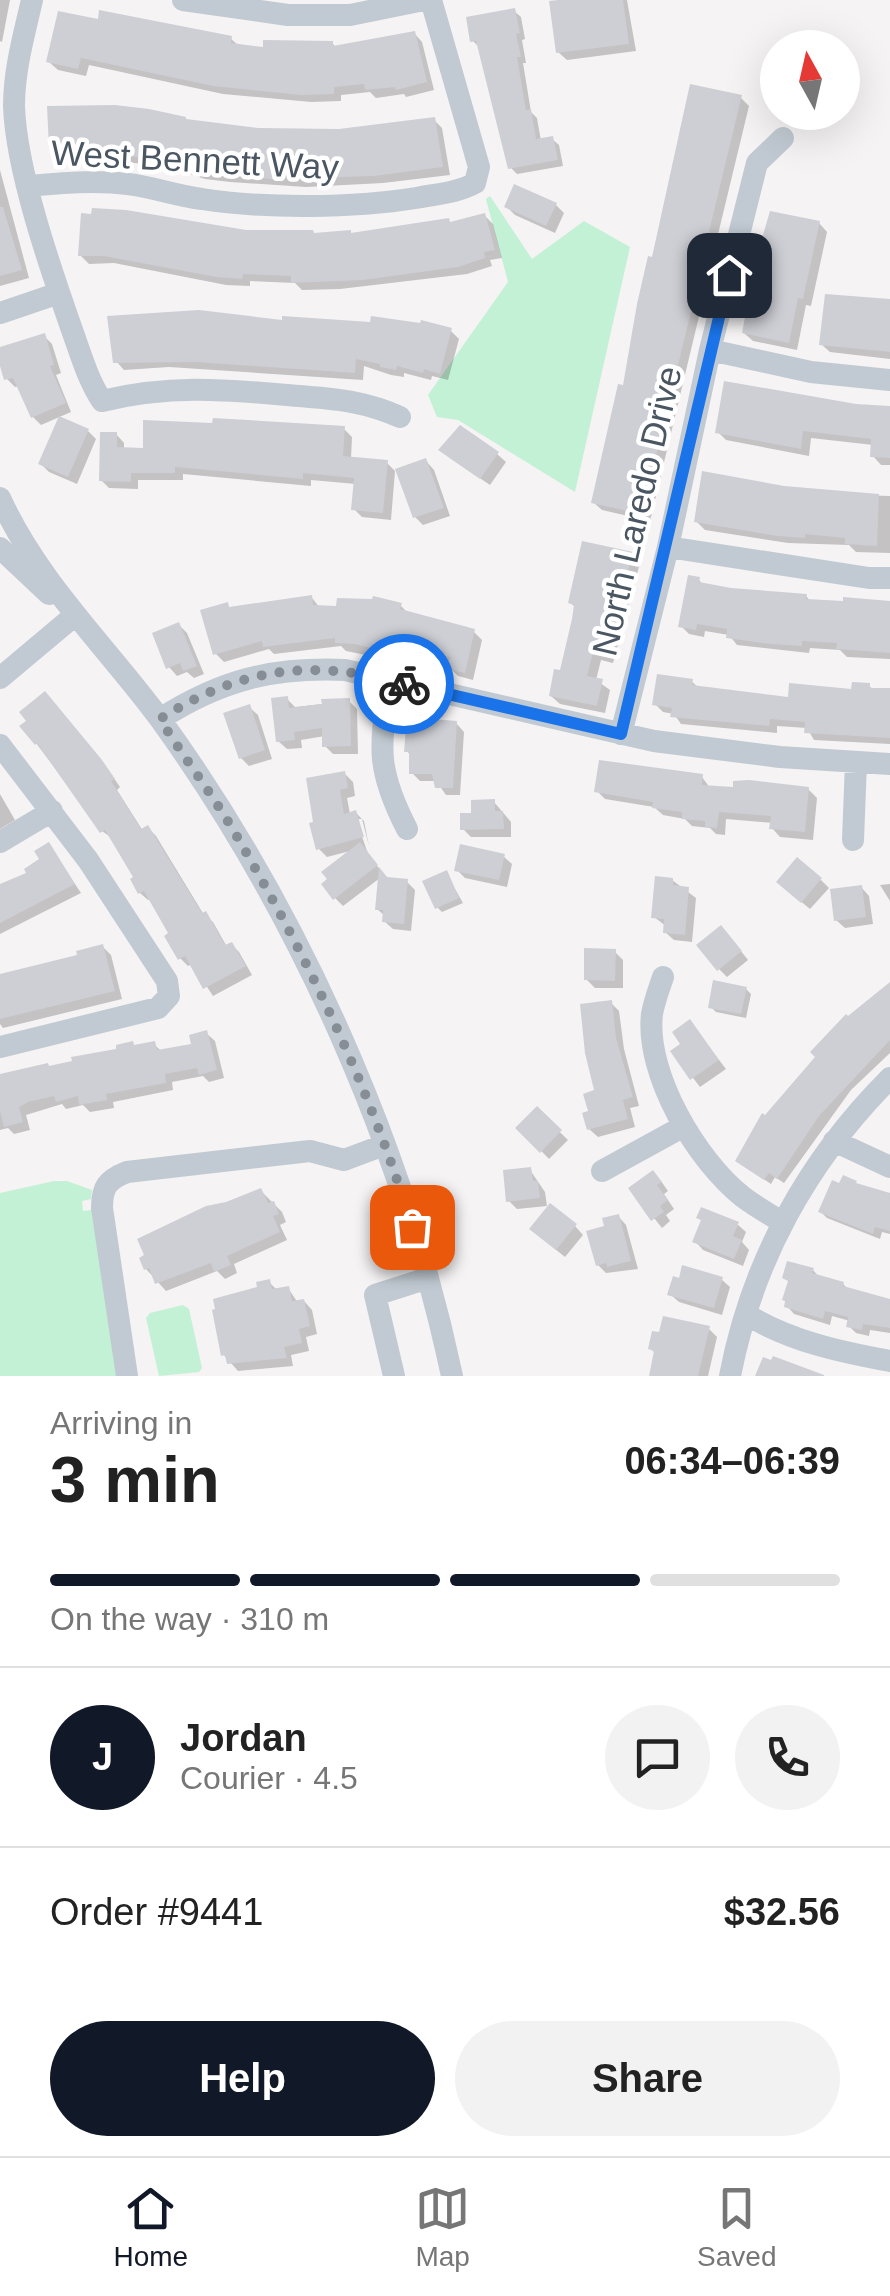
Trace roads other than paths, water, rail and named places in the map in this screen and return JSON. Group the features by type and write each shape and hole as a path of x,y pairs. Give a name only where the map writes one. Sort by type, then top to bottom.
{"street":[{"path":"32,0 8,78 28,186 59,293 92,386 102,401 161,389 204,388 368,402 400,417"},
{"path":"183,0 288,16 350,15 428,0"},
{"name":"West Bennett Way","path":"28,186 129,184 202,200 244,204 350,204 462,190 474,183 479,167 428,0"},
{"name":"North Laredo Drive","path":"621,734 757,163 783,138"},
{"path":"0,313 59,293"},
{"path":"710,350 811,372 890,380"},
{"path":"0,498 74,616"},
{"path":"668,547 890,578"},
{"path":"0,548 74,616 160,719 234,831 328,1012 384,1145 428,1278 452,1376"},
{"path":"0,678 74,616"},
{"path":"160,719 194,697 225,684 304,668 345,670 621,734 746,753 890,764"},
{"path":"390,680 381,761 388,792 407,829"},
{"path":"0,745 52,810 167,981 169,996 158,1008 0,1047"},
{"path":"852,840 856,762"},
{"path":"0,842 52,810"},
{"path":"662,977 652,1016 654,1050 684,1126 712,1166 742,1196 782,1222"},
{"path":"730,1376 761,1268 782,1222 834,1141 890,1078"},
{"path":"602,1171 684,1126"},
{"path":"834,1141 890,1167"},
{"path":"127,1376 102,1208 102,1191 110,1179 127,1172 256,1155 310,1151 344,1160 384,1145"},
{"path":"394,1376 375,1295 428,1278"},
{"path":"746,1314 768,1328 812,1343 890,1361"}]}
